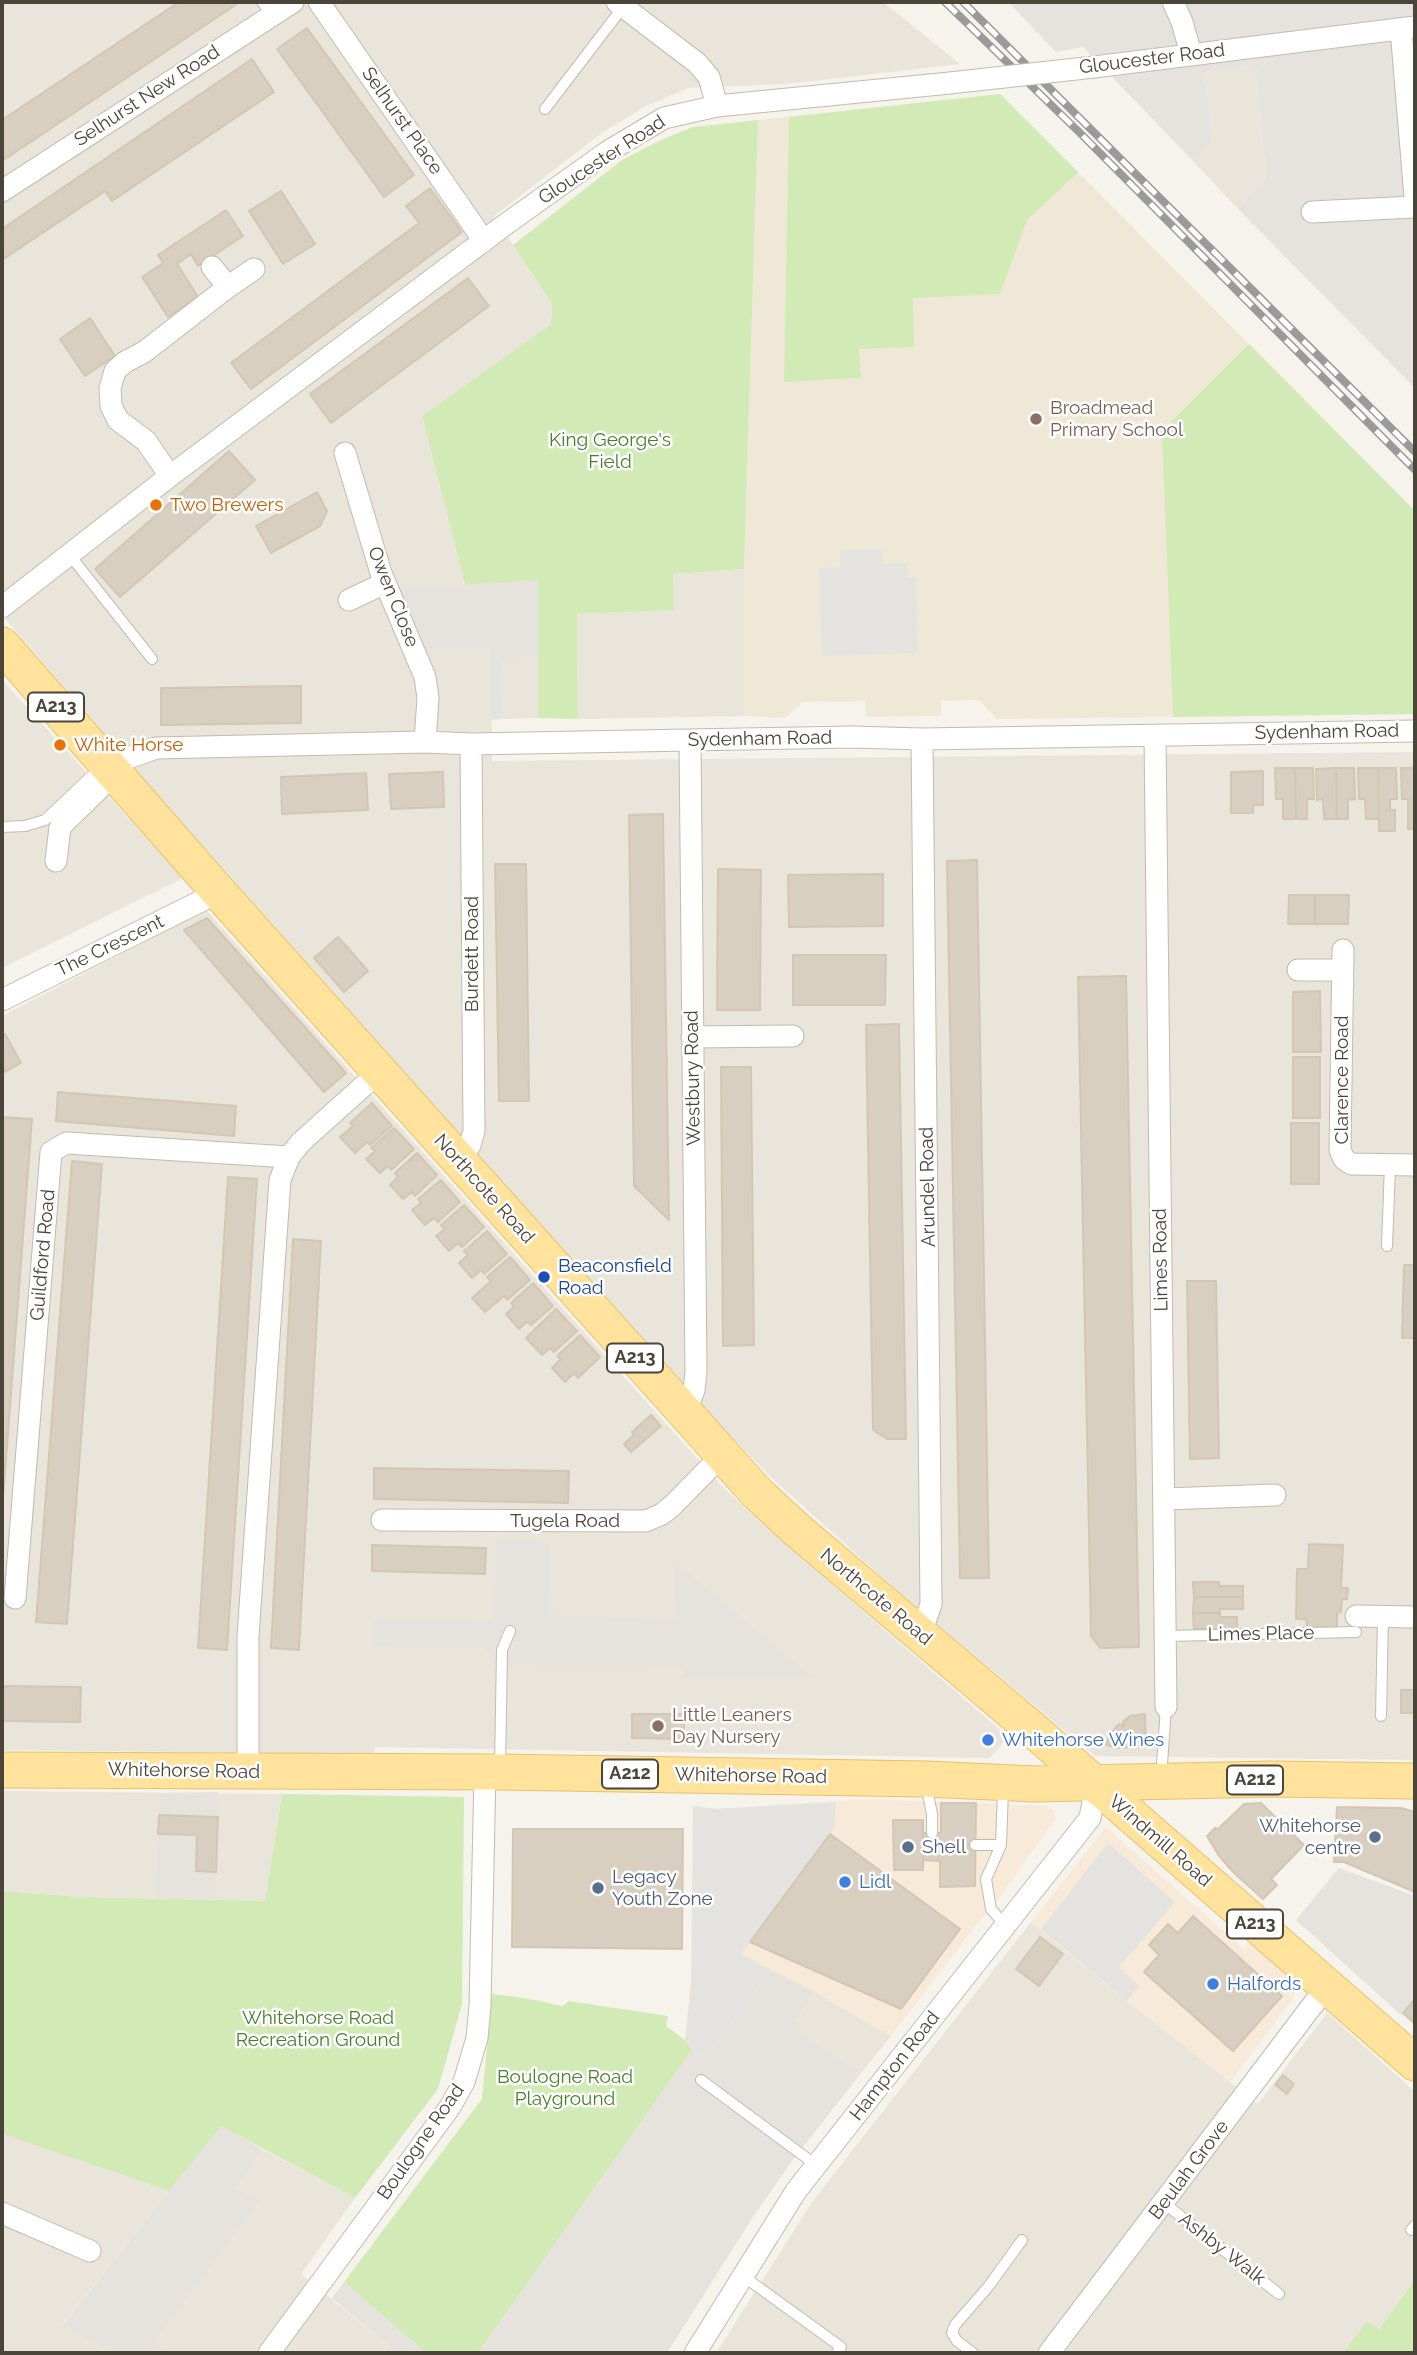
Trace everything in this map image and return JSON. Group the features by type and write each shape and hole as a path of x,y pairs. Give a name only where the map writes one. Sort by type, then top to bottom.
{"main road":[{"name":"A213","path":"2,645 110,769"},
{"name":"Northcote Road","path":"110,769 757,1493 1096,1784"},
{"path":"1007,1783 1014,1763 1036,1732"},
{"name":"Whitehorse Road","path":"2,1770 493,1772 1096,1784 1271,1779 1415,1781"},
{"name":"Windmill Road","path":"1096,1784 1415,2063"}],"street":[{"name":"Selhurst New Road","path":"2,191 267,9 293,2"},
{"name":"Selhurst Place","path":"319,2 484,241"},
{"path":"1173,2 1191,54"},
{"path":"620,4 697,64 709,77 717,106"},
{"name":"Gloucester Road","path":"2,607 170,476 484,241 607,152 672,116 717,106 1094,67 1408,28"},
{"path":"1408,28 1415,197"},
{"path":"1312,212 1415,207"},
{"path":"212,267 228,287"},
{"path":"170,476 146,441 118,420 111,406 110,388 115,371 254,269"},
{"name":"Owen Close","path":"345,453 362,516 385,583 425,677 428,698 425,742"},
{"path":"349,600 385,583"},
{"name":"Sydenham Road","path":"56,861 60,827 110,769 120,761 156,748 425,742 471,744 852,737 922,739 1415,731"},
{"name":"Limes Road","path":"1155,736 1166,1707"},
{"name":"Arundel Road","path":"916,1630 926,1619 931,1604 922,739"},
{"name":"Westbury Road","path":"682,1412 689,1404 694,1390 696,1372 690,740"},
{"name":"Burdett Road","path":"460,1161 470,1145 474,1131 471,744"},
{"name":"The Crescent","path":"2,1000 205,899 216,890"},
{"name":"Clarence Road","path":"1298,970 1343,960 1340,1150 1344,1159 1351,1164 1415,1165"},
{"path":"692,1037 793,1036"},
{"path":"248,1772 248,1636 279,1180 289,1157 301,1142 379,1072"},
{"name":"Guildford Road","path":"15,1598 51,1152 66,1143 289,1157"},
{"name":"Tugela Road","path":"382,1520 646,1521 672,1506 722,1455"},
{"path":"1164,1499 1275,1495"},
{"path":"1356,1624 1383,1616 1415,1617"},
{"name":"Boulogne Road","path":"270,2353 450,2107 464,2082 477,2038 480,2006 493,1772"},
{"name":"Hampton Road","path":"695,2353 796,2191 1090,1818 1096,1784"},
{"name":"Beulah Grove","path":"1049,2353 1327,1986"},
{"path":"2,2213 90,2251"}],"lane":[{"path":"545,108 620,4"},
{"path":"69,554 152,659"},
{"path":"2,827 25,827 45,820 110,769"},
{"path":"1387,1246 1390,1165"},
{"path":"1381,1716 1383,1616"},
{"name":"Limes Place","path":"1165,1636 1356,1624"},
{"path":"493,1772 502,1650 510,1631"},
{"name":"Limes Road","path":"1161,1783 1166,1707"},
{"path":"925,1779 932,1814 932,1833"},
{"path":"1005,1925 992,1909 986,1879 1001,1845 1007,1783"},
{"path":"975,1845 1001,1845"},
{"path":"701,2080 816,2165"},
{"name":"Ashby Walk","path":"1164,2203 1279,2294"},
{"path":"973,2353 957,2341 953,2333 955,2325 988,2287 1022,2240"},
{"path":"743,2276 841,2347 837,2353"}],"shaded area":[{"path":"2,2 883,2 960,64 786,84 689,88 646,106 603,132 494,216 552,304 551,324 422,416 465,585 401,587 491,648 492,761 1415,752 1415,1760 1095,1756 901,1594 774,1480 713,1418 150,786 2,615"},
{"path":"1008,2 1415,2 1415,388 1238,209 1266,177 1256,66 1203,72 1213,141 1194,162 1083,47 1056,52"},
{"path":"1256,66 1266,177 1238,209 1194,162 1213,141 1203,72"},
{"name":"Broadmead Primary School","path":"1000,94 1415,511 1415,714 997,719 979,700 941,701 941,716 866,717 865,701 803,702 785,718 744,716 744,569 758,120"},
{"path":"882,549 883,564 907,563 908,577 916,577 918,653 822,656 819,568 840,567 840,550"},
{"path":"744,569 744,716 578,719 577,614 673,610 672,574"},
{"path":"538,579 539,656 501,658 502,719 491,720 491,648 425,648 400,587"},
{"path":"539,656 538,718 502,719 501,657"},
{"path":"2,680 183,878 2,968"},
{"path":"206,910 720,1484 1008,1737 990,1758 375,1747 374,1754 2,1750 2,1016"},
{"path":"495,1540 550,1541 548,1615 676,1619 674,1561 813,1678 683,1678 683,1667 495,1664 484,1648 374,1647 374,1620 494,1621"},
{"path":"2,1791 282,1794 265,1901 81,1897 2,1891"},
{"path":"218,1792 216,1899 156,1898 159,1793"},
{"path":"866,1799 1048,1806 1054,1810 1056,1818 991,1909 891,2036 771,1970 692,2050 685,2040 692,1962 693,1806 716,1809"},
{"name":"Lidl","path":"836,1802 834,1829 741,1954 771,1970 706,2057 692,2050 685,2040 691,1988 693,1806 716,1809"},
{"path":"1106,1827 1244,1949 1249,1942 1295,1983 1294,1998 1230,2082 1031,1922"},
{"path":"1108,1843 1175,1902 1119,1967 1139,1986 1127,2001 1041,1929"},
{"path":"1339,1868 1415,1896 1415,1999 1401,2015 1296,1920"},
{"path":"1031,1922 1258,2104 1327,2013 1415,2092 1415,2279 1379,2329 1367,2322 1343,2353 716,2353 812,2202"},
{"path":"771,1970 815,1992 795,2021 802,2027 799,2033 862,2072 792,2161 753,2217 667,2353 478,2353 692,2050 706,2057"},
{"path":"815,1992 891,2036 862,2072 798,2033 795,2021"},
{"path":"221,2125 262,2149 237,2188 259,2201 154,2341 169,2353 114,2353 62,2326"},
{"path":"2,2134 169,2191 62,2325 114,2353 2,2353"},
{"path":"262,2149 355,2198 301,2274 389,2346 384,2353 169,2353 153,2341 258,2202 237,2188"},
{"path":"344,2282 426,2353 384,2353 389,2346 332,2298"}],"green space":[{"path":"1000,94 1078,172 1027,220 1000,294 913,298 914,347 859,349 861,378 784,382 789,117"},
{"name":"King George's Field","path":"758,120 744,569 673,574 674,610 577,614 578,719 538,718 538,580 465,585 422,416 551,324 552,304 513,245 622,160 663,139 693,127"},
{"path":"1249,344 1415,511 1415,714 1173,717 1162,431"},
{"name":"Whitehorse Road Recreation Ground","path":"282,1794 464,1797 462,2004 438,2089 355,2198 221,2126 169,2191 2,2134 2,1891 81,1897 265,1901"},
{"name":"Boulogne Road Playground","path":"492,1994 563,2006 569,2001 668,2016 666,2026 685,2040 692,2050 478,2353 426,2353 344,2282 482,2099"},
{"path":"1415,2279 1415,2353 1343,2353 1367,2321 1379,2329"}],"building":[{"path":"179,2 240,2 2,161 2,120"},
{"path":"307,28 414,175 384,197 277,49"},
{"path":"252,59 274,92 112,201 105,191 2,260 2,229"},
{"path":"430,188 462,232 251,389 231,363 419,223 406,206"},
{"path":"281,191 315,244 283,264 249,211"},
{"path":"226,210 243,236 198,266 191,254 177,264 198,297 168,317 142,277 163,263 158,255"},
{"path":"468,278 489,306 331,423 310,394"},
{"path":"90,318 115,356 85,376 60,339"},
{"path":"229,451 255,480 120,597 95,569"},
{"path":"317,492 327,511 320,526 271,553 256,526"},
{"path":"301,686 301,723 161,725 161,688"},
{"path":"1275,768 1295,768 1296,819 1283,819 1283,799 1276,799"},
{"path":"1295,768 1313,768 1314,799 1307,799 1307,819 1296,819"},
{"path":"1336,768 1354,768 1355,799 1348,800 1348,819 1337,819"},
{"path":"1336,768 1337,819 1324,819 1323,799 1317,800 1316,769"},
{"path":"1358,768 1378,768 1379,819 1366,819 1365,799 1359,799"},
{"path":"1378,768 1396,768 1397,799 1390,799 1390,810 1395,810 1395,831 1379,831"},
{"path":"1401,768 1415,768 1415,829 1408,829 1408,799 1402,799"},
{"path":"1263,771 1263,805 1253,805 1253,813 1231,813 1231,772"},
{"path":"443,772 444,807 391,809 389,774"},
{"path":"366,773 368,810 282,814 281,777"},
{"path":"663,814 669,1220 634,1186 629,815"},
{"path":"977,860 989,1578 960,1578 947,861"},
{"path":"495,864 526,864 529,1101 499,1101"},
{"path":"718,869 761,870 760,1010 717,1010"},
{"path":"883,874 883,926 789,927 788,875"},
{"path":"1289,895 1315,895 1315,924 1288,924"},
{"path":"1315,895 1349,895 1348,924 1315,924"},
{"path":"207,918 346,1073 324,1092 184,930"},
{"path":"338,937 368,971 344,992 314,958"},
{"path":"793,955 886,955 885,1005 793,1005"},
{"path":"1126,976 1139,1647 1100,1648 1091,1636 1078,977"},
{"path":"1320,991 1321,1052 1293,1052 1293,992"},
{"path":"899,1024 906,1439 887,1439 873,1430 866,1025"},
{"path":"5,1034 21,1063 2,1073 2,1036"},
{"path":"1293,1057 1320,1057 1320,1118 1293,1118"},
{"path":"721,1067 751,1067 754,1345 723,1346"},
{"path":"58,1092 236,1106 234,1136 56,1121"},
{"path":"372,1103 392,1126 370,1145 367,1142 355,1153 340,1137 353,1126 350,1123"},
{"path":"2,1117 32,1119 2,1511"},
{"path":"1291,1123 1319,1123 1319,1184 1291,1184"},
{"path":"394,1128 414,1149 391,1170 388,1166 380,1173 366,1159 375,1151 371,1148"},
{"path":"417,1153 437,1175 415,1196 412,1192 403,1199 390,1185 398,1177 395,1173"},
{"path":"72,1161 102,1164 67,1624 36,1622"},
{"path":"228,1177 257,1179 227,1650 198,1648"},
{"path":"441,1180 460,1202 438,1222 434,1218 425,1225 412,1210 421,1203 418,1199"},
{"path":"464,1205 484,1227 462,1247 458,1243 449,1251 436,1236 445,1229 441,1225"},
{"path":"487,1231 507,1254 484,1274 481,1270 472,1278 459,1263 468,1255 464,1251"},
{"path":"293,1239 321,1241 299,1650 271,1648"},
{"path":"510,1257 530,1280 507,1300 504,1296 485,1312 472,1298 491,1281 487,1277"},
{"path":"1404,1265 1415,1265 1415,1338 1402,1338"},
{"path":"1187,1281 1216,1281 1219,1458 1190,1459"},
{"path":"533,1283 553,1306 531,1325 527,1322 519,1329 506,1314 514,1307 511,1303"},
{"path":"556,1309 577,1331 554,1352 550,1348 542,1355 526,1338"},
{"path":"580,1335 600,1357 578,1378 574,1373 565,1382 552,1368 561,1359 557,1356"},
{"path":"651,1415 661,1426 631,1452 624,1444 634,1435 632,1432"},
{"path":"374,1468 569,1471 568,1503 374,1499"},
{"path":"1309,1544 1343,1545 1341,1588 1348,1588 1347,1599 1342,1599 1341,1612 1337,1613 1337,1627 1307,1627 1306,1619 1296,1619 1297,1569 1308,1569"},
{"path":"372,1545 486,1548 485,1574 372,1571"},
{"path":"1193,1582 1243,1586 1243,1597 1194,1597"},
{"path":"1194,1597 1243,1597 1243,1609 1220,1609 1220,1613 1193,1613"},
{"path":"1193,1613 1220,1613 1220,1617 1237,1617 1237,1629 1194,1629"},
{"path":"2,1686 81,1687 80,1722 2,1721"},
{"path":"1401,1690 1415,1690 1415,1713 1401,1713"},
{"name":"Little Leaners Day Nursery","path":"632,1714 684,1714 684,1739 632,1738"},
{"path":"1145,1714 1146,1747 1118,1748 1106,1745 1119,1724 1123,1727 1123,1722 1130,1716"},
{"path":"941,1803 976,1803 975,1886 940,1887 940,1861 923,1860 923,1833 941,1833"},
{"path":"1261,1803 1304,1845 1271,1879 1277,1885 1263,1899 1234,1873 1207,1836 1244,1804"},
{"name":"Whitehorse centre","path":"1337,1807 1401,1808 1415,1812 1415,1892 1344,1862 1334,1862"},
{"path":"159,1815 218,1817 216,1872 196,1871 197,1835 158,1834"},
{"name":"Shell","path":"893,1820 923,1820 923,1870 894,1870"},
{"name":"Legacy Youth Zone","path":"513,1829 683,1829 682,1949 512,1947"},
{"name":"Lidl","path":"830,1834 960,1929 901,2009 750,1942"},
{"name":"Halfords","path":"1193,1916 1282,1996 1233,2051 1144,1972 1159,1955 1149,1945 1168,1924 1178,1933"},
{"path":"1040,1937 1063,1954 1039,1986 1016,1969"},
{"path":"1415,1999 1415,2024 1403,2013"},
{"path":"1283,2075 1294,2084 1287,2094 1275,2085"}],"railway":[{"path":"945,2 1079,132 1415,470"},
{"path":"963,2 1415,452"}],"place":[{"name":"Broadmead Primary School","path":"1036,419"},
{"name":"Two Brewers","path":"156,505"},
{"name":"White Horse","path":"60,745"},
{"name":"Beaconsfield Road","path":"544,1277"},
{"name":"Little Leaners Day Nursery","path":"658,1726"},
{"name":"Whitehorse Wines","path":"988,1740"},
{"name":"Whitehorse centre","path":"1375,1837"},
{"name":"Shell","path":"908,1847"},
{"name":"Lidl","path":"845,1882"},
{"name":"Legacy Youth Zone","path":"598,1888"},
{"name":"Halfords","path":"1213,1984"}]}
